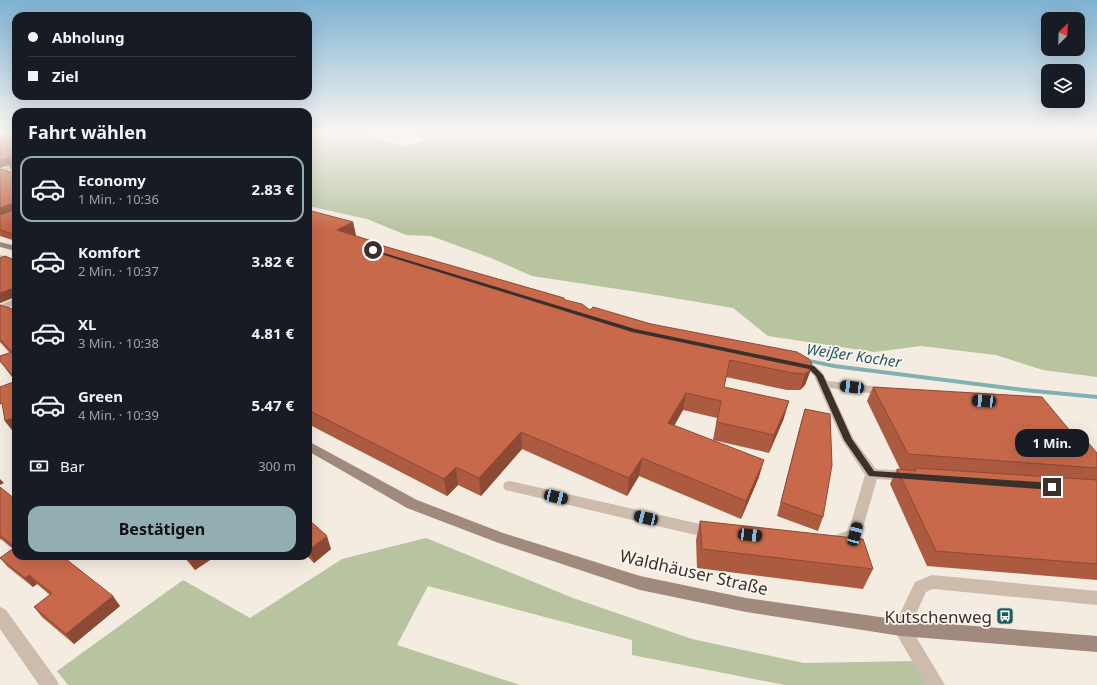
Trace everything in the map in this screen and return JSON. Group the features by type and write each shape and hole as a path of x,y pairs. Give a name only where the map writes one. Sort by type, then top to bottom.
{"street":[{"path":"0,171 12,166"},
{"path":"0,171 12,174"},
{"path":"0,244 12,248"},
{"path":"0,257 12,260"},
{"path":"0,308 12,303"},
{"path":"788,363 811,367 819,375 848,440 872,474"},
{"path":"823,384 900,393"},
{"name":"Waldhäuser Straße","path":"312,447 412,504 501,538 640,583 746,605 901,628 1097,644"},
{"path":"872,474 918,477"},
{"path":"823,544 843,540 855,534 872,474"},
{"path":"510,486 691,528 722,532"},
{"path":"936,685 901,628 920,587 932,582 1097,598"},
{"path":"0,615 50,685"}],"green space":[{"path":"312,164 1097,164 1097,377 1043,370 996,355 921,346 874,352 768,336 733,308 532,276 491,258 431,236 406,235 367,219 312,207"},
{"path":"426,538 573,598 692,639 804,663 915,661 931,685 785,685 632,655 632,640 428,586 397,645 520,685 68,685 57,671 183,580 250,618 342,559"}],"building":[{"path":"0,169 12,172 12,204 0,208"},
{"path":"12,210 12,234 0,230 0,215"},
{"path":"312,211 353,222 337,230 375,242 373,243 564,298 565,300 582,304 590,310 593,307 651,324 797,352 809,359 812,364 811,369 805,374 792,373 730,360 724,387 789,401 774,435 717,422 721,401 686,393 668,423 764,460 746,501 642,458 629,478 521,432 479,478 456,467 444,479 312,412"},
{"path":"5,256 12,259 12,290 0,293 0,258"},
{"path":"0,305 12,309 12,352 0,339"},
{"path":"12,352 12,375 0,361 0,356"},
{"path":"12,382 12,418 5,421 2,403 0,404 0,387"},
{"path":"873,387 1042,397 1071,432 1080,433 1097,453 1097,468 908,454"},
{"path":"805,409 830,414 832,465 823,517 781,502"},
{"path":"915,468 1097,480 1097,564 936,551 897,469 916,471"},
{"path":"0,487 12,497 12,545 0,535"},
{"path":"700,521 863,539 873,569 702,549"},
{"path":"312,523 327,536 312,548"},
{"path":"12,549 12,560 67,560 113,596 66,634 34,607 52,593 29,575 25,578 0,558"}],"waterway":[{"name":"Weißer Kocher","path":"804,360 834,366 1024,390 1097,397"}],"place":[{"name":"Kutschenweg","path":"1005,616"}],"route":[{"path":"373,250 634,331 811,367 819,375 848,440 872,474 1052,487"}]}
